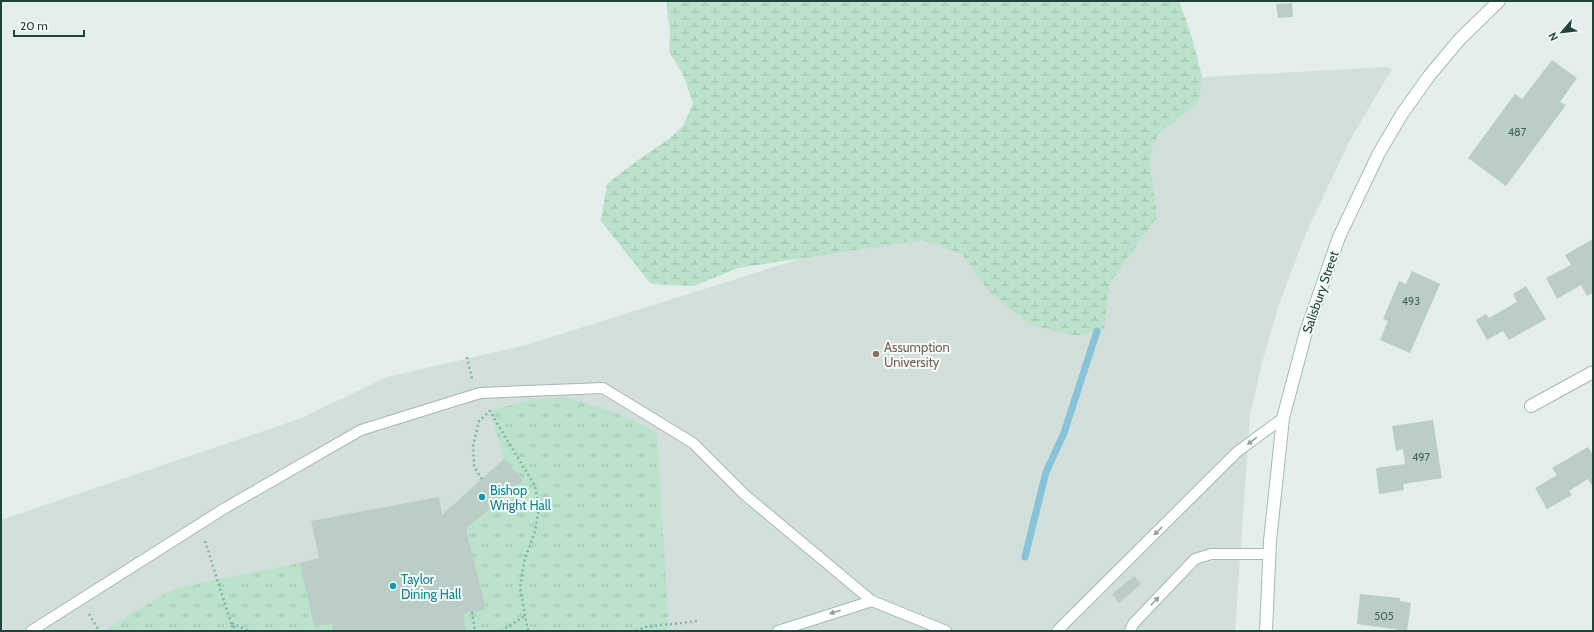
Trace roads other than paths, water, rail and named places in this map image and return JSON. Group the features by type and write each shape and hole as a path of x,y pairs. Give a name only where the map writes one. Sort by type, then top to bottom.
{"main road":[{"name":"Salisbury Street","path":"1266,631 1269,554 1283,418 1306,332 1327,268 1354,202 1378,153 1402,114 1429,76 1459,40 1499,1"},
{"path":"1531,406 1593,372"}],"lane":[{"path":"31,631 225,508 361,430 480,393 603,388 693,442 745,495 872,601 946,631"},
{"path":"1057,631 1238,452 1283,418"},
{"path":"1130,631 1133,624 1195,560 1210,554 1269,554"},
{"path":"778,631 872,601"}],"waterway":[{"path":"1025,557 1046,472 1064,433 1097,331"}],"place":[{"name":"Assumption University","path":"876,354"},
{"name":"Bishop Wright Hall","path":"482,497"},
{"name":"Taylor Dining Hall","path":"393,586"}]}
